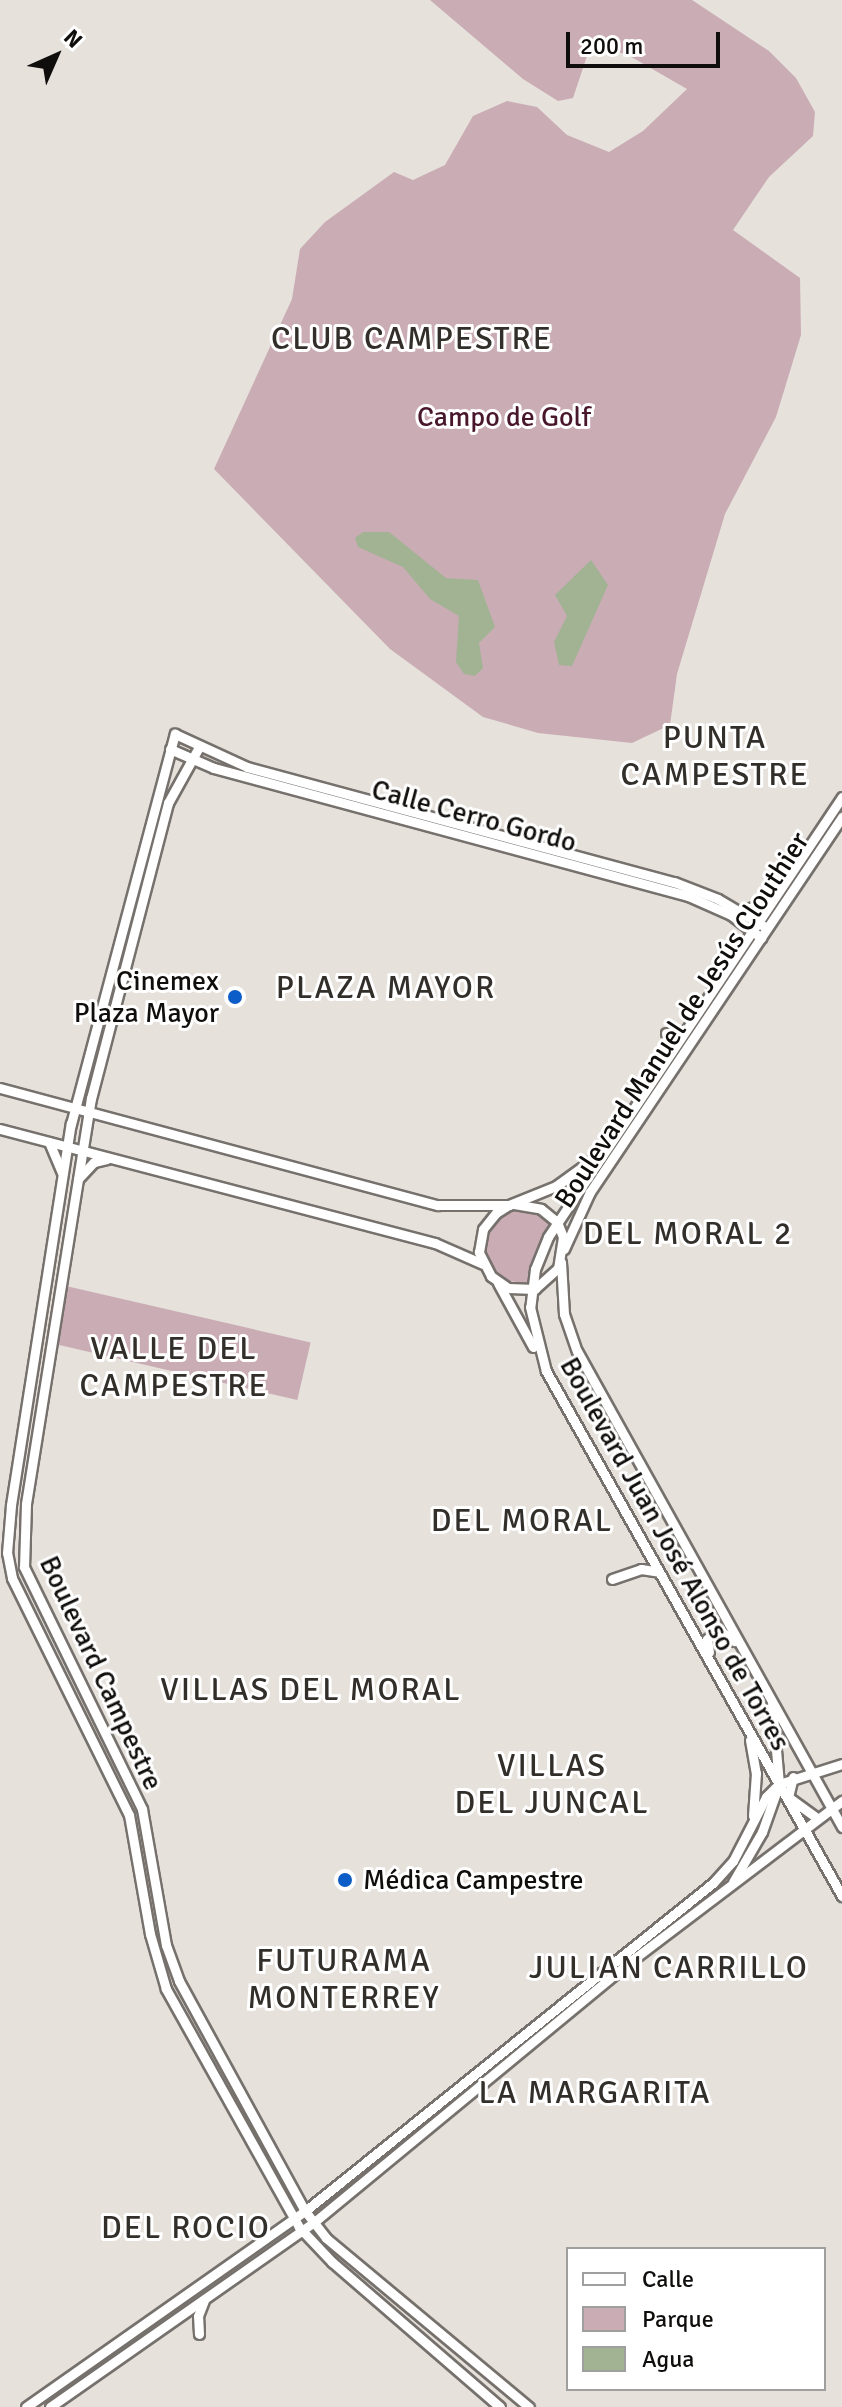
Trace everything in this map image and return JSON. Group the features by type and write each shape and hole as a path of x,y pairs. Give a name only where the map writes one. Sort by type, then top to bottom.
{"main road":[{"name":"Calle Cerro Gordo","path":"735,913 659,887 211,767 170,749 175,734 247,767 674,882 735,913 759,927 761,938"},
{"path":"118,977 168,803 199,747"},
{"path":"118,977 170,749"},
{"path":"180,778 211,767 204,756 213,754"},
{"name":"Boulevard Manuel de Jesús Clouthier","path":"759,927 842,797"},
{"name":"Boulevard Manuel de Jesús Clouthier","path":"557,1222 744,942 759,927 842,817"},
{"path":"744,942 735,913 752,911 775,898"},
{"name":"Boulevard Manuel de Jesús Clouthier","path":"561,1262 590,1192 761,938"},
{"name":"Boulevard Campestre","path":"118,977 76,1107 13,1492 8,1561 52,1665 129,1815 155,1957 178,2012 301,2230 312,2244 500,2407"},
{"name":"Boulevard Campestre","path":"118,977 81,1150 21,1554 34,1597 142,1809 166,1945 187,1999 305,2211 313,2223 529,2407"},
{"path":"666,1033 671,1052"},
{"path":"0,1088 438,1205 511,1205 541,1209 557,1222 564,1249"},
{"path":"0,1129 435,1243 483,1264 496,1280 546,1371"},
{"path":"49,1142 63,1180 78,1183 94,1162 114,1158"},
{"path":"483,1264 483,1229 511,1205 556,1186 608,1146"},
{"name":"Boulevard Juan José Alonso de Torres","path":"557,1222 540,1253 531,1289 531,1326 546,1371 842,1896"},
{"path":"496,1280 508,1288 531,1289 549,1279 561,1262"},
{"name":"Boulevard Juan José Alonso de Torres","path":"561,1262 564,1314 577,1351 814,1771 839,1804 842,1827"},
{"path":"612,1579 641,1569 659,1572"},
{"path":"723,1685 706,1643 718,1631 758,1672"},
{"path":"732,1883 762,1832 779,1784 777,1732 768,1690"},
{"path":"745,1721 756,1773 751,1830"},
{"path":"806,1757 835,1766"},
{"path":"26,2407 295,2219 713,1883 751,1830 766,1797 779,1784 835,1766"},
{"path":"793,1777 788,1797 817,1818"},
{"path":"50,2407 313,2223 732,1883 817,1818 839,1804 842,1815"},
{"path":"788,1841 798,1838 813,1844"},
{"path":"178,2012 187,1999"},
{"path":"286,2242 312,2244"},
{"path":"199,2334 198,2316 204,2299"}],"green space":[{"name":"Campo de Golf","path":"430,0 692,0 769,51 796,78 815,112 813,136 769,177 733,230 800,278 801,335 776,417 725,514 677,674 670,725 632,743 538,733 483,717 390,649 214,469 292,299 300,249 325,222 394,172 413,180 445,165 473,116 507,101 537,107 567,135 609,152 643,131 687,89 628,55 591,44 573,98 558,101 523,79"},
{"path":"511,1210 538,1212 552,1223 536,1252 528,1284 503,1280 483,1254 492,1222"},
{"path":"66,1286 311,1342 297,1400 53,1343"}],"water":[{"path":"363,532 389,532 446,578 478,580 495,627 479,643 483,668 475,676 464,674 456,662 459,616 430,599 403,567 358,547 355,538"},
{"path":"591,560 608,585 572,666 559,665 554,642 567,616 555,595"}],"place":[{"name":"Cinemex Plaza Mayor","path":"235,997"},
{"name":"Médica Campestre","path":"345,1880"}],"district":[{"name":"CLUB CAMPESTRE","path":"412,339"},
{"name":"PUNTA CAMPESTRE","path":"715,758"},
{"name":"PLAZA MAYOR","path":"386,988"},
{"name":"DEL MORAL 2","path":"688,1234"},
{"name":"VALLE DEL CAMPESTRE","path":"174,1368"},
{"name":"DEL MORAL","path":"522,1521"},
{"name":"VILLAS DEL MORAL","path":"311,1690"},
{"name":"VILLAS DEL JUNCAL","path":"552,1786"},
{"name":"JULIAN CARRILLO","path":"669,1968"},
{"name":"FUTURAMA MONTERREY","path":"344,1980"},
{"name":"LA MARGARITA","path":"595,2093"},
{"name":"DEL ROCIO","path":"186,2228"}]}
